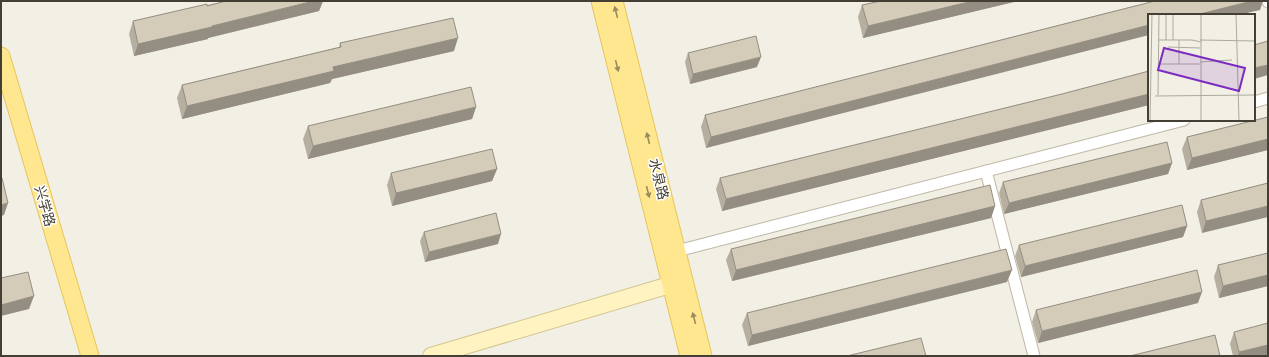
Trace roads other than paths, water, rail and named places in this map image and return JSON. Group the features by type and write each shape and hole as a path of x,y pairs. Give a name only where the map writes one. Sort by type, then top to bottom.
{"main road":[{"name":"水泉路","path":"600,1 678,283 704,356"},
{"name":"水泉路","path":"614,1 677,251 678,283 689,356"},
{"name":"兴学路","path":"1,56 90,356"}],"street":[{"path":"1255,102 1268,98"},
{"path":"677,251 1180,121"},
{"path":"986,171 1034,356"},
{"path":"432,356 678,283"}]}
